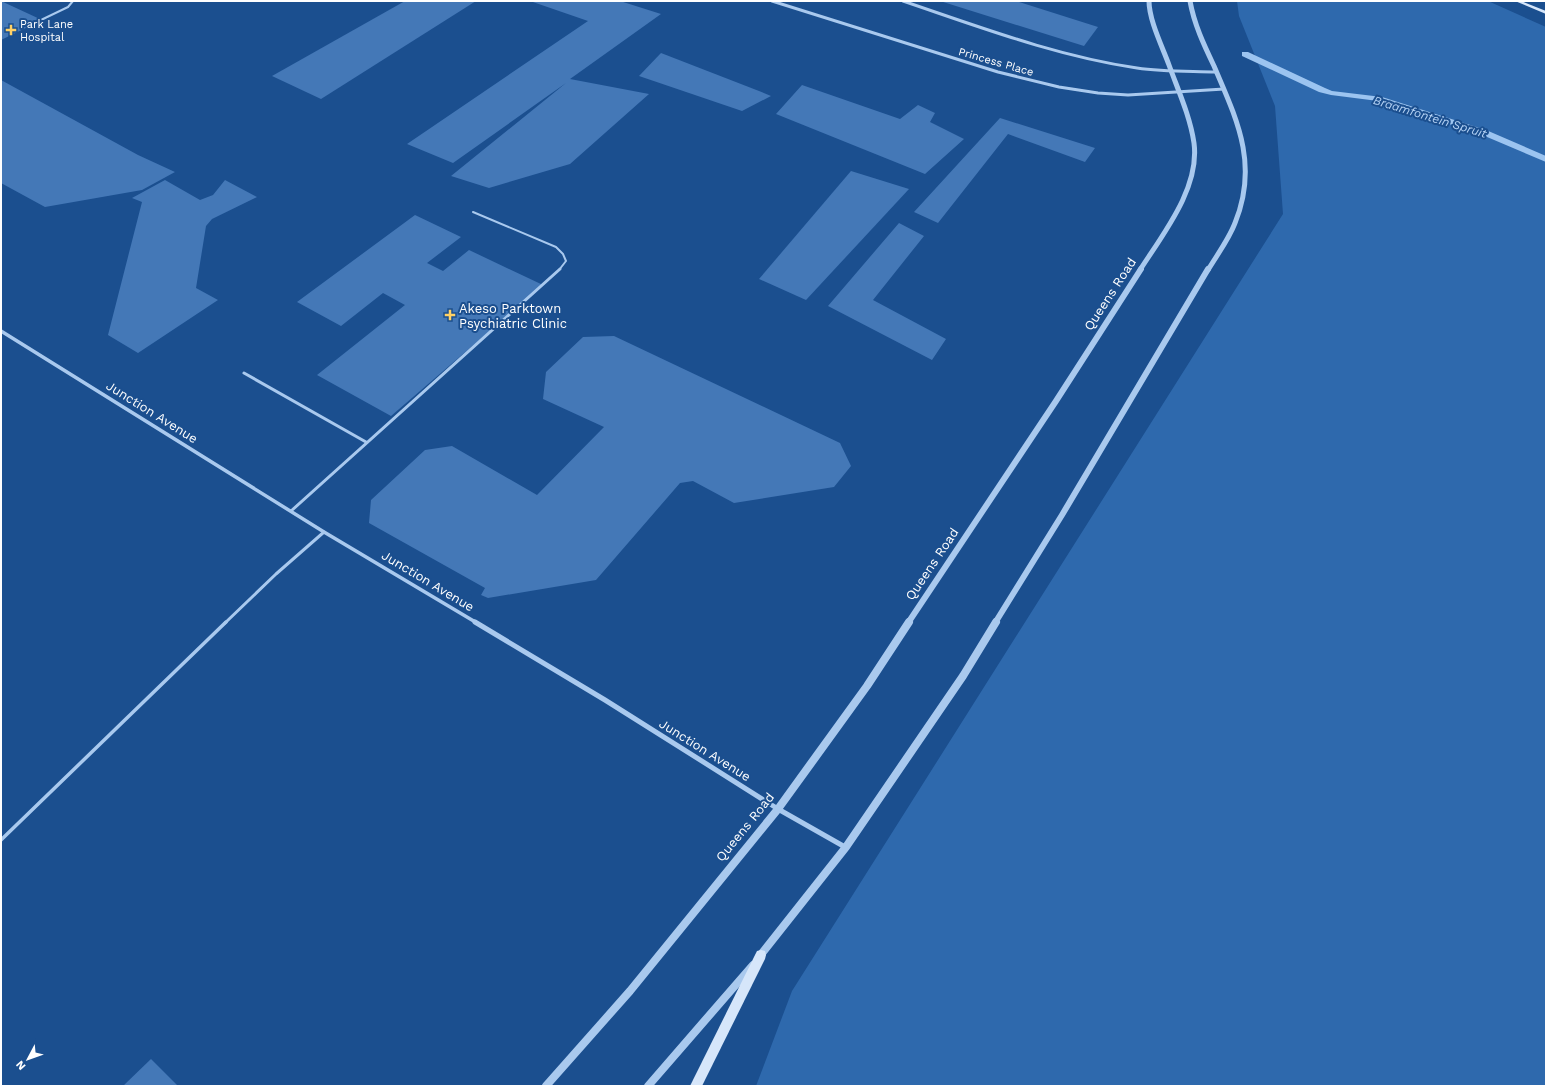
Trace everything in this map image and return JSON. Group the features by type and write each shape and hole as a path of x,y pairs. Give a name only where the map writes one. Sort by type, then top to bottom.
{"main road":[{"path":"1517,1 1546,13"},
{"path":"696,1086 761,955"}],"street":[{"name":"Princess Place","path":"772,1 998,72 1059,87 1098,93 1128,95 1180,91 1224,90"},
{"path":"903,1 1059,52 1138,69 1216,72"},
{"name":"Queens Road","path":"546,1086 630,991 778,809 867,686 1056,401 1177,210 1187,191 1193,168 1194,144 1180,91 1171,71 1149,8 1149,1"},
{"path":"648,1086 761,955 846,847 963,676 1062,515 1235,224 1243,200 1246,177 1246,156 1238,127 1224,90 1205,48 1190,1"},
{"name":"Junction Avenue","path":"1,331 324,532 599,696 778,809 846,847"}],"lane":[{"path":"41,20 68,7 73,1"},
{"path":"290,511 560,269 566,261 561,250 554,246 473,212"},
{"path":"244,373 366,442"},
{"path":"1,840 271,579 324,532"}],"shaded area":[{"path":"1237,1 1488,1 1546,27 1546,1086 756,1086 792,991 1283,214 1275,106 1239,16"}],"building":[{"name":"Park Lane Hospital","path":"1,1 42,20 1,40"},
{"path":"405,1 476,1 321,99 272,76"},
{"path":"530,1 620,1 661,14 570,79 649,94 570,164 489,188 451,176 566,83 453,163 407,144 588,21"},
{"path":"940,1 1016,1 1098,27 1084,46"},
{"path":"661,53 771,96 742,111 639,76"},
{"path":"1,80 138,155 175,172 142,190 45,207 1,183"},
{"path":"802,85 900,119 918,105 935,113 930,122 964,139 925,174 776,114"},
{"path":"1000,118 1095,148 1085,162 1008,134 938,223 914,212"},
{"path":"851,171 909,189 806,300 759,279"},
{"path":"165,180 200,200 213,195 225,180 257,197 212,219 206,226 196,288 218,300 138,353 108,335 142,202 132,198"},
{"name":"Akeso Parktown Psychiatric Clinic","path":"415,215 461,237 427,263 443,271 469,250 543,285 391,416 317,375 405,305 383,293 341,326 297,302"},
{"path":"899,223 924,236 873,300 946,339 932,360 828,306"},
{"path":"614,336 840,443 851,466 834,487 734,503 693,481 680,483 596,580 488,598 481,595 485,588 369,523 371,500 425,450 452,446 537,495 604,427 543,399 546,372 583,337"},
{"path":"151,1059 178,1086 123,1086"}],"waterway":[{"name":"Braamfontein Spruit","path":"1245,54 1322,90 1331,93 1379,99 1483,132 1546,159"}],"place":[{"name":"Park Lane Hospital","path":"11,30"},
{"name":"Akeso Parktown Psychiatric Clinic","path":"450,315"}]}
